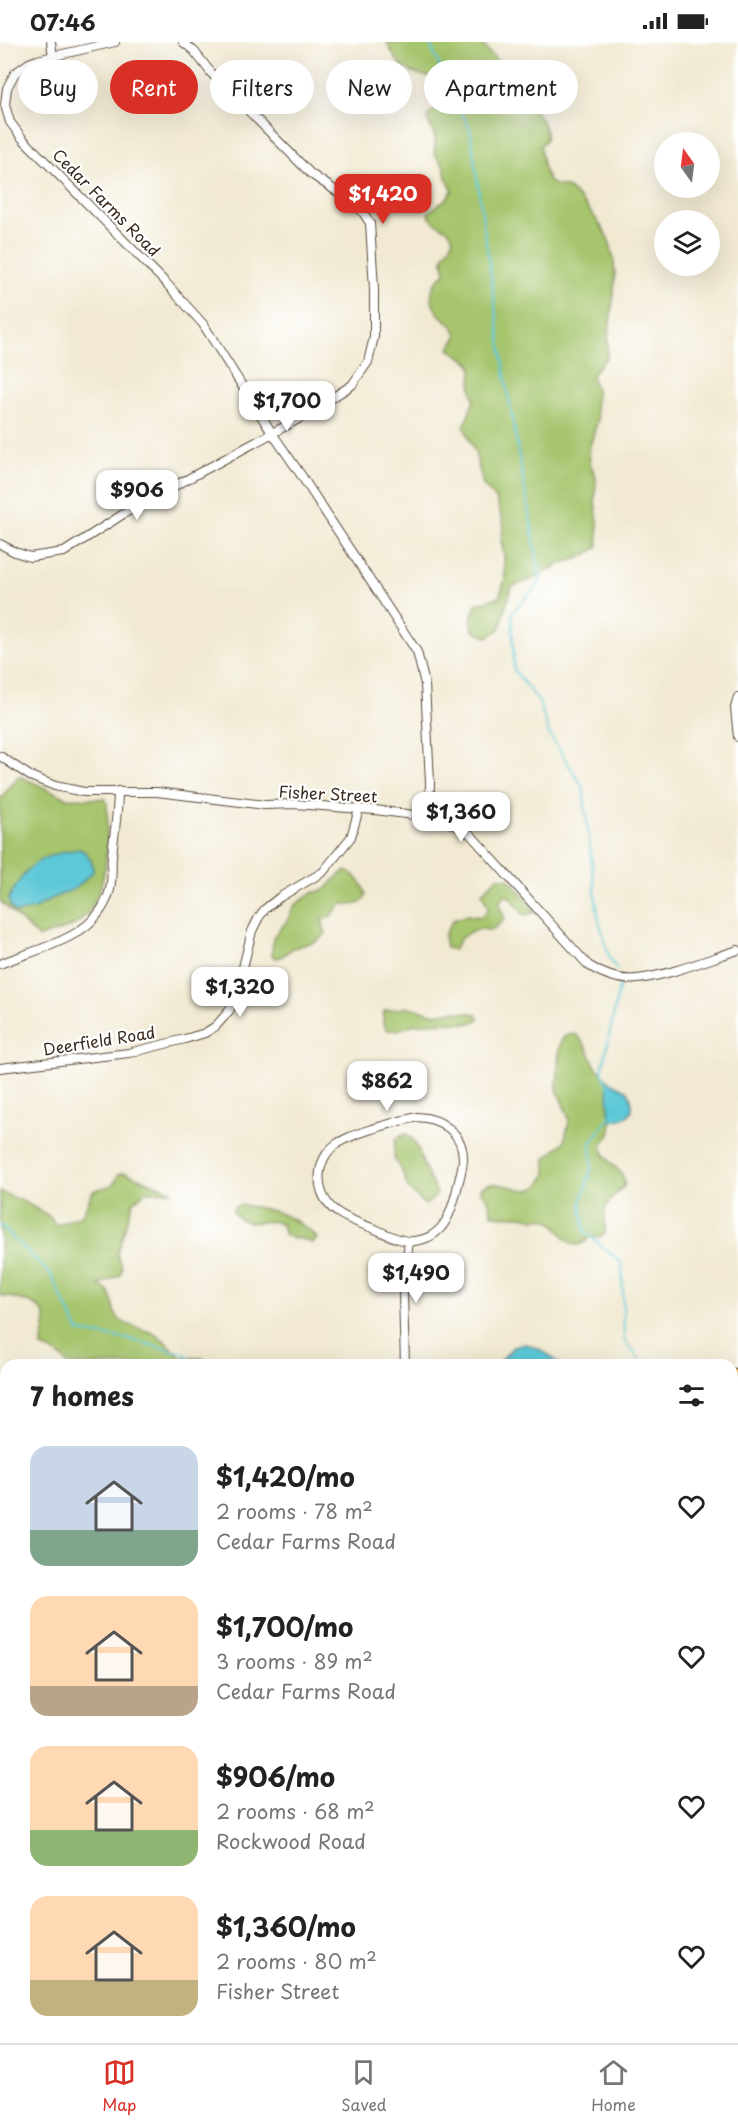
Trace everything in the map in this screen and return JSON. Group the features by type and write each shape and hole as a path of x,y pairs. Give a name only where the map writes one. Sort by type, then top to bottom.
{"street":[{"path":"51,42 53,57"},
{"name":"Cedar Farms Road","path":"115,42 29,63 15,73 8,88 5,105 10,122 22,138 166,283 203,324 417,652 425,684 430,782 429,817"},
{"path":"0,544 30,557 64,552 125,513 304,416 352,385 368,362 374,337 370,223 351,201 311,174 183,42"},
{"path":"738,697 735,708 735,726 738,737"},
{"name":"Fisher Street","path":"0,756 30,776 55,786 84,792 157,792 265,805 294,804 429,817 456,825 471,834 588,965 610,976 636,979 738,950"},
{"path":"0,964 44,949 72,935 93,920 104,907 110,891 118,791"},
{"name":"Deerfield Road","path":"0,1068 129,1053 186,1039 205,1033 216,1026 229,1011 236,996 250,936 259,917 280,897 323,872 351,837 359,810"},
{"path":"426,1118 442,1123 455,1134 462,1150 462,1167 452,1211 446,1223 430,1237 409,1241 399,1239 336,1212 324,1198 319,1173 325,1156 344,1139 408,1119 426,1118"},
{"path":"405,1359 403,1293 409,1241"}],"green space":[{"path":"387,42 480,42 496,60 424,60 424,76 412,72 412,60 395,58"},
{"path":"429,114 538,114 545,130 546,140 540,146 544,169 550,182 567,188 596,218 608,238 615,268 607,357 594,371 592,378 597,394 595,407 598,419 589,450 590,463 596,478 598,547 582,557 560,564 535,578 511,587 501,626 499,630 487,637 473,631 471,618 476,604 499,597 505,580 501,540 504,525 496,499 483,485 475,452 464,427 474,400 471,386 472,366 449,349 457,337 456,333 436,310 432,299 433,288 445,274 443,259 453,239 450,232 433,221 428,213 446,199 453,190 446,178 444,166 434,153 436,144"},
{"path":"19,776 67,798 106,799 107,804 106,861 96,900 81,920 70,927 38,937 0,901 0,799"},
{"path":"346,871 361,884 366,895 364,900 353,905 341,904 331,916 322,920 326,934 317,941 293,948 281,957 274,958 272,954 273,937 287,921 294,906 312,893 325,890"},
{"path":"497,877 509,879 535,911 534,913 524,915 510,897 504,895 499,904 505,919 492,930 481,929 468,933 460,939 454,950 446,948 444,936 453,920 468,915 480,917 485,914 488,908 482,893"},
{"path":"409,1007 436,1014 454,1011 477,1014 479,1019 467,1023 436,1022 398,1030 386,1029 383,1021 384,1011"},
{"path":"575,1034 585,1044 596,1067 607,1080 611,1131 602,1148 605,1156 624,1180 624,1186 606,1208 606,1229 603,1236 590,1237 576,1245 545,1219 492,1214 488,1199 481,1192 481,1188 489,1184 524,1190 532,1189 539,1185 545,1176 546,1158 564,1142 569,1122 557,1089 559,1050 565,1036"},
{"path":"406,1134 414,1141 437,1193 425,1205 408,1188 394,1158 395,1139"},
{"path":"126,1173 173,1191 145,1192 133,1202 117,1254 122,1267 120,1275 99,1285 109,1293 114,1312 120,1320 159,1336 180,1357 204,1359 63,1359 42,1347 45,1324 41,1310 16,1298 0,1296 0,1192 35,1208 57,1225 82,1215 93,1191 109,1186 115,1182 118,1175"},
{"path":"239,1205 261,1208 291,1218 317,1238 313,1243 298,1238 293,1239 284,1234 283,1226 271,1221 245,1222 233,1212 234,1207"}],"water":[{"path":"80,849 90,859 93,872 76,888 35,909 16,913 13,910 9,904 9,898 30,868 37,862 55,854"},
{"path":"607,1080 628,1091 632,1108 624,1118 612,1121"},
{"path":"525,1344 554,1359 502,1359 513,1347"}],"waterway":[{"path":"429,42 470,129 506,382 541,581 512,613 514,670 539,702 549,734 583,787 598,917 609,957 617,970"},
{"path":"609,1088 602,1071 620,983"},
{"path":"611,1115 591,1143 592,1167 581,1203 585,1232 622,1263 624,1340 639,1359"},
{"path":"0,1225 51,1275 79,1332 128,1339 186,1354 188,1359"}]}
